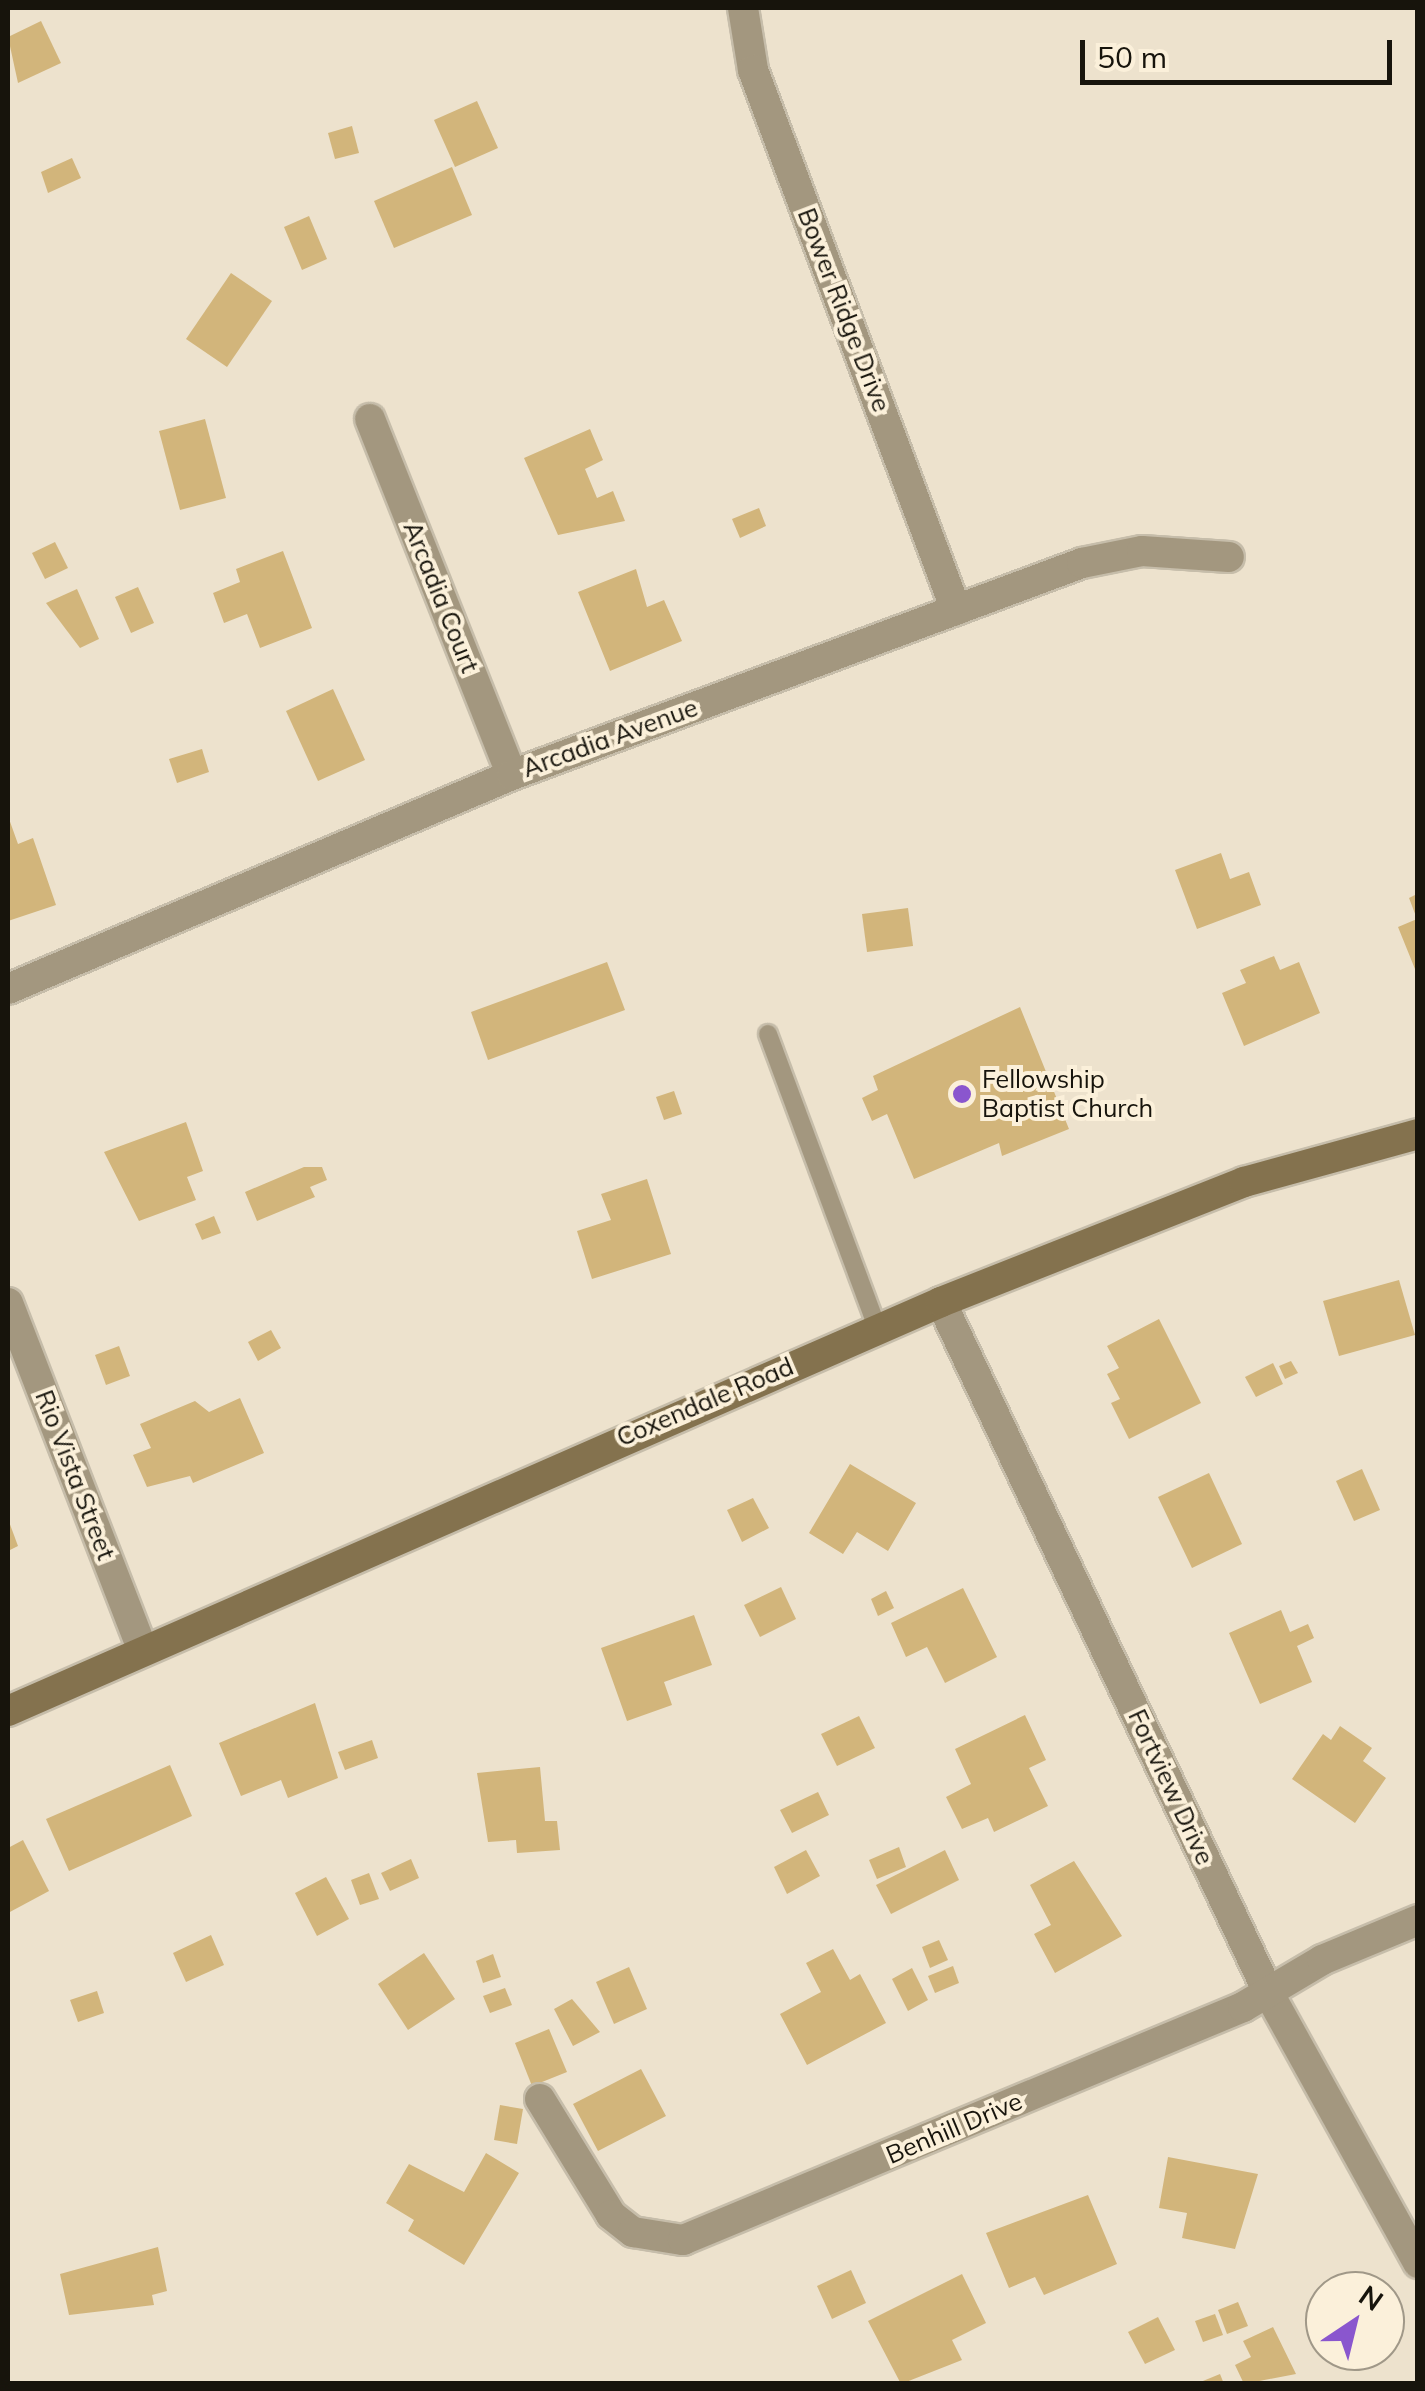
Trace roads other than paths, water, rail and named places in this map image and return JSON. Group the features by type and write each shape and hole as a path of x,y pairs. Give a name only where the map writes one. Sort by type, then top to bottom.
{"street":[{"name":"Bower Ridge Drive","path":"743,8 753,70 956,610"},
{"name":"Arcadia Court","path":"370,419 512,775"},
{"name":"Arcadia Avenue","path":"8,989 512,775 1110,554 1229,557"},
{"name":"Coxendale Road","path":"8,1711 142,1648 942,1302 1244,1182 1418,1134"},
{"name":"Fortview Drive","path":"942,1302 1268,1992 1418,2263"},
{"name":"Rio Vista Street","path":"8,1303 142,1648"},
{"name":"Benhill Drive","path":"540,2100 611,2215 633,2232 683,2240 1268,1992 1418,1920"}],"lane":[{"path":"768,1034 878,1329"}],"place":[{"name":"Fellowship Baptist Church","path":"962,1094"}]}
